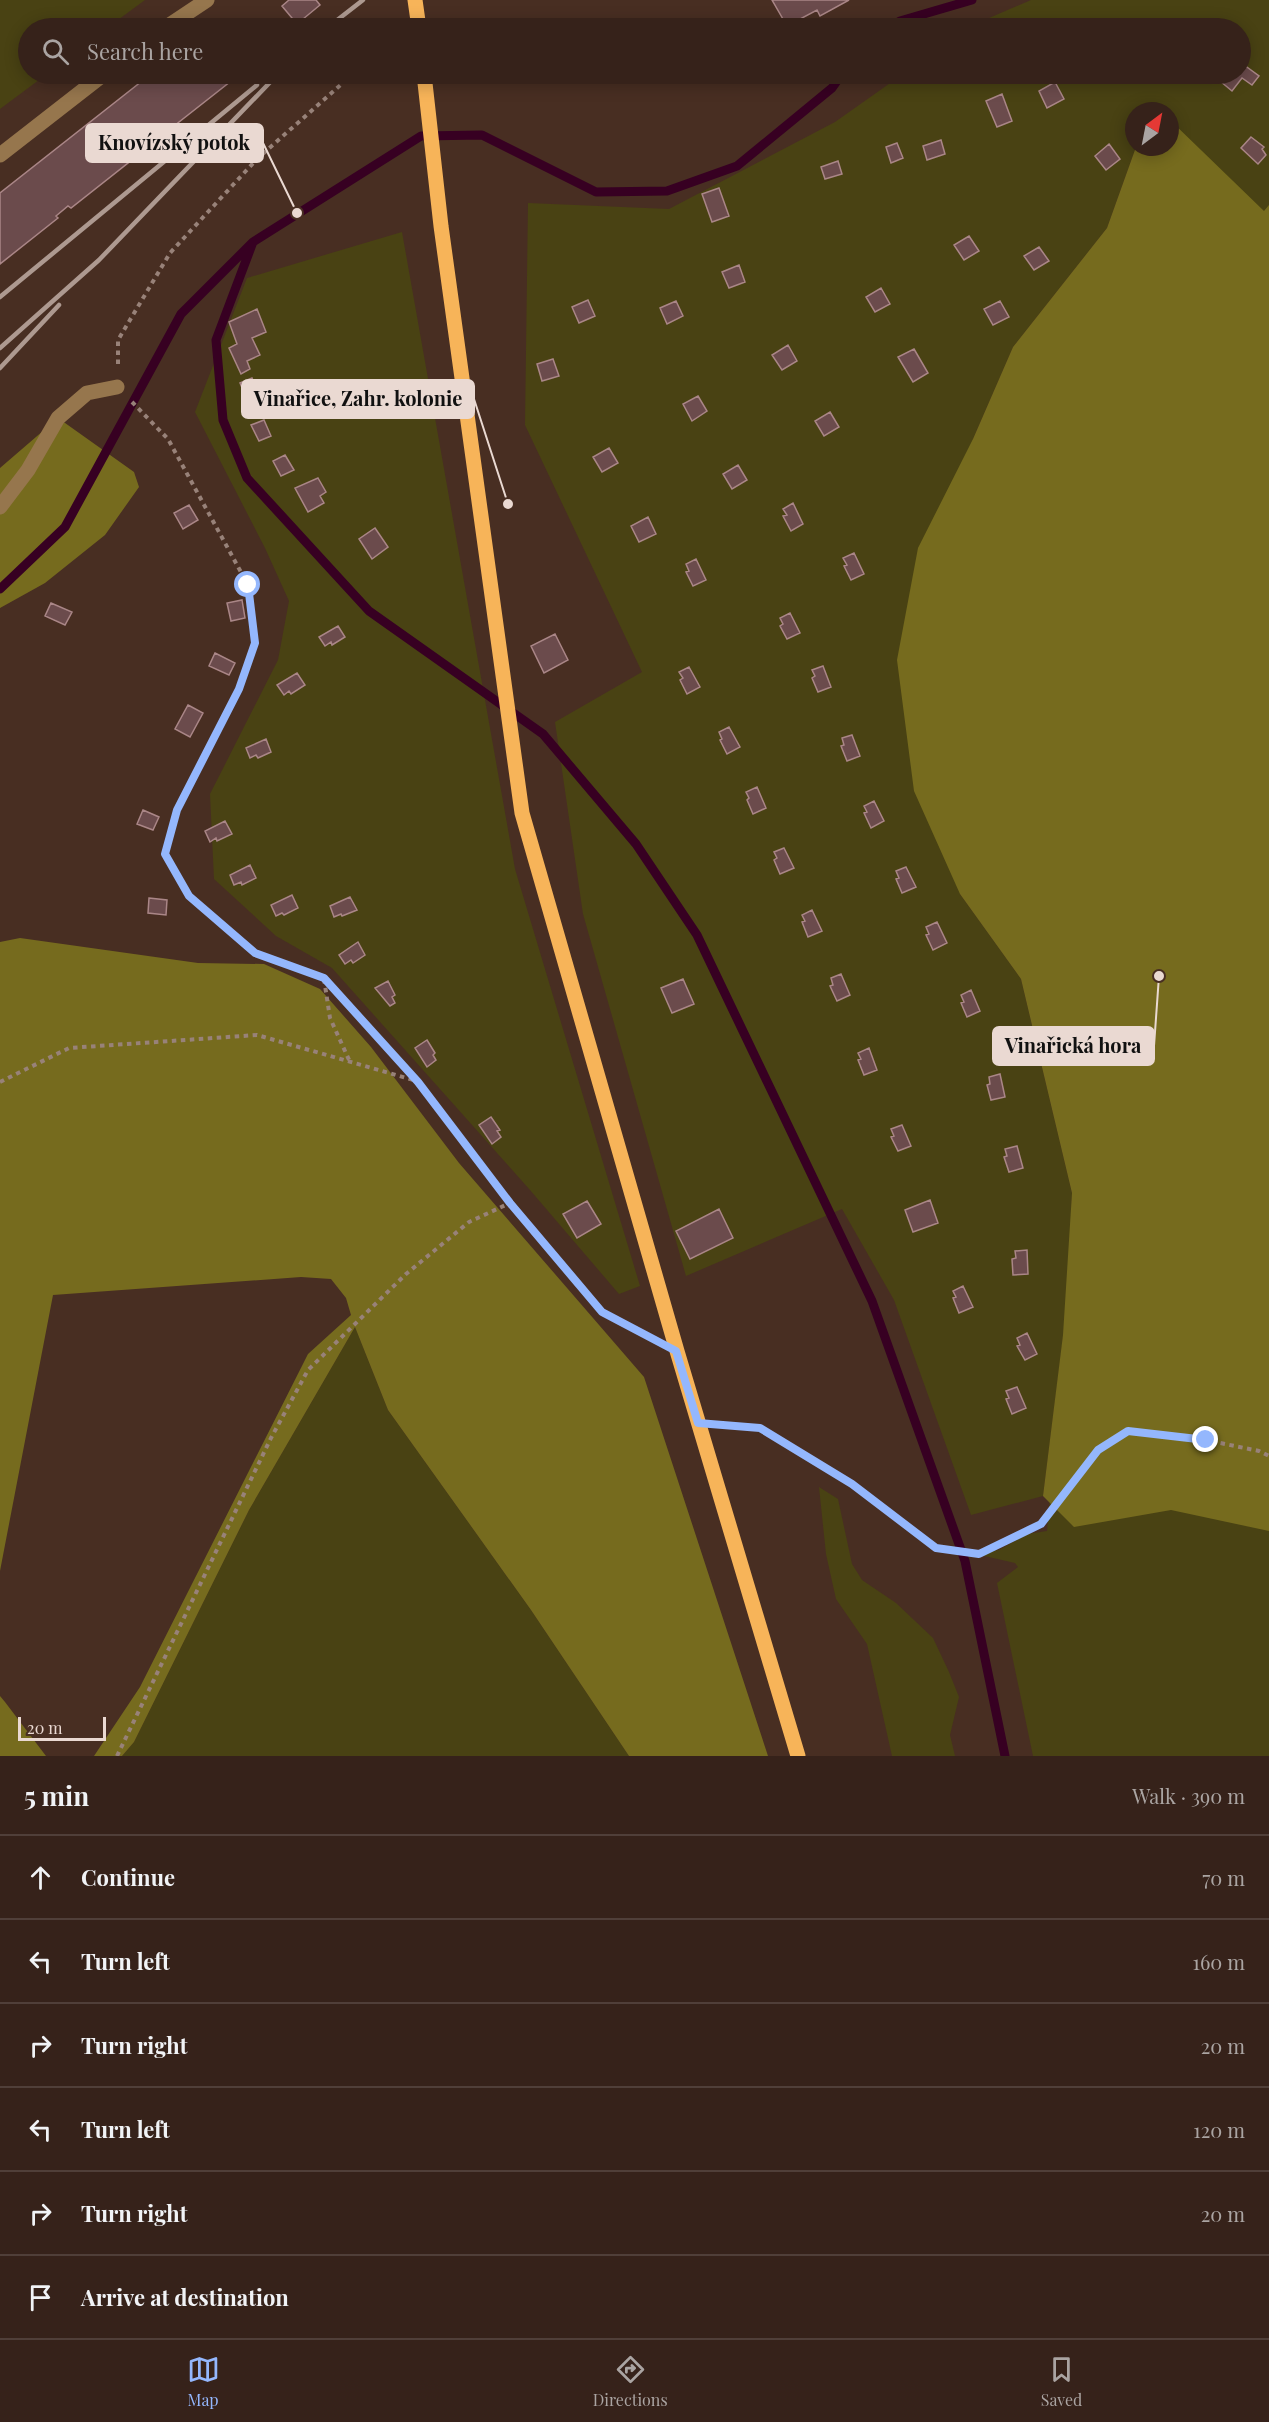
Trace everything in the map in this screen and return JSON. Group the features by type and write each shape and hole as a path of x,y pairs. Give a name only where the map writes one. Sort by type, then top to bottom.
{"main road":[{"path":"415,0 418,18"},
{"path":"425,84 441,226 522,813 676,1351 798,1756"}],"street":[{"path":"180,18 207,0"},
{"path":"0,156 91,84"},
{"path":"0,507 28,470 58,418 87,393 117,387"}],"path":[{"path":"342,84 256,159 170,253 118,340 117,387 168,439 248,585 255,643 239,689 177,810 165,854 189,896 255,953 324,978 418,1082 510,1203 602,1312 676,1351"},
{"path":"324,978 330,1018 350,1062"},
{"path":"0,1082 69,1048 257,1035 418,1082"},
{"path":"117,1756 271,1438 308,1370 406,1274 469,1222 510,1203"},
{"path":"698,1423 760,1428 852,1484 936,1548 979,1554 1041,1524 1098,1450 1128,1431 1206,1440 1260,1451 1269,1456"}],"shaded area":[{"path":"0,0 145,0 121,18 18,18 18,84 34,84 0,109"},
{"path":"1031,0 1269,0 1269,1756 1033,1756 997,1583 1018,1567 1015,1563 971,1553 999,1550 1027,1534 1047,1531 1066,1314 1043,1496 971,1515 894,1300 842,1209 686,1276 583,914 555,722 642,672 525,425 528,203 669,209 835,122 889,84 1251,84 1251,18 989,18","holes":["1125,102 1179,102 1179,156 1171,156 1175,378 1116,1137 1071,1216 1072,1193 1021,979 960,894 973,439 1013,347 1107,228 1133,156 1125,156"]},
{"path":"1179,129 1264,211 1269,205 1269,1531 1171,1510 1074,1527 1043,1496 1063,1335 1072,1193 1021,979 960,894 914,791 897,660 918,548 973,439 1013,347 1107,228 1133,156 1179,156"},
{"path":"402,232 515,869 640,1286 619,1294 530,1190 332,968 276,936 214,879 210,794 278,660 289,601 265,548 195,412 247,278"},
{"path":"58,418 134,472 139,487 105,535 45,583 0,608 0,468"},
{"path":"20,938 198,963 264,964 320,989 371,1047 459,1163 644,1377 768,1756 629,1756 531,1610 388,1410 355,1327 249,1510 134,1742 122,1756 94,1756 140,1687 308,1354 351,1315 346,1298 331,1279 301,1277 53,1295 0,1571 0,942"},
{"path":"355,1327 388,1410 531,1610 629,1756 122,1756 134,1742 249,1510"},
{"path":"819,1487 838,1499 852,1564 862,1580 896,1603 933,1638 959,1697 950,1735 955,1756 892,1756 867,1644 836,1599 826,1554"},
{"path":"0,1696 5,1702 46,1756 0,1756"}],"building":[{"path":"289,0 316,0 320,5 304,18 292,18 282,6"},
{"path":"772,0 849,0 820,16 817,10 802,18 782,18"},
{"path":"1251,70 1259,76 1251,84"},
{"path":"138,84 227,84 165,133 163,131 150,141 152,144 71,208 68,206 56,216 58,218 0,264 0,193"},
{"path":"1056,84 1064,99 1047,108 1039,91"},
{"path":"1224,84 1237,84 1232,91"},
{"path":"1002,94 1012,121 997,127 986,101"},
{"path":"1251,137 1264,147 1262,149 1266,155 1258,164 1241,148"},
{"path":"941,140 945,154 927,160 923,146"},
{"path":"897,143 903,158 891,163 886,147"},
{"path":"1109,144 1120,159 1106,170 1095,156"},
{"path":"838,161 842,174 825,179 821,167"},
{"path":"719,188 729,216 712,222 702,194"},
{"path":"969,236 979,251 964,260 954,245"},
{"path":"1039,247 1049,261 1034,270 1024,256"},
{"path":"739,265 745,282 729,288 722,272"},
{"path":"881,288 890,304 875,312 866,297"},
{"path":"588,300 595,316 579,323 572,307"},
{"path":"676,301 683,316 667,324 660,308"},
{"path":"1000,301 1009,317 993,325 984,309"},
{"path":"257,309 266,332 252,338 260,355 247,361 250,369 241,374 229,348 237,344 229,322"},
{"path":"788,345 797,361 782,370 772,355"},
{"path":"914,349 928,373 913,382 898,357"},
{"path":"553,359 559,376 542,381 537,364"},
{"path":"252,378 258,392 246,397 240,383"},
{"path":"698,396 707,411 692,421 683,404"},
{"path":"830,412 839,427 824,436 815,421"},
{"path":"264,420 271,436 259,441 251,425"},
{"path":"609,448 618,463 602,472 593,457"},
{"path":"285,455 294,470 281,476 273,461"},
{"path":"738,465 747,480 732,489 723,474"},
{"path":"318,478 326,492 320,496 324,503 308,512 295,488"},
{"path":"793,503 803,524 791,531 783,516 787,515 783,509"},
{"path":"189,505 198,520 183,529 174,513"},
{"path":"648,517 656,534 639,542 631,526"},
{"path":"375,528 388,547 372,559 359,539"},
{"path":"854,553 864,574 851,580 843,558"},
{"path":"696,559 706,580 693,586 686,572 689,571 686,564"},
{"path":"242,600 245,618 231,621 227,603"},
{"path":"51,603 72,612 65,625 45,616"},
{"path":"790,613 800,633 787,639 780,626 783,624 780,618"},
{"path":"338,626 345,637 332,645 331,642 325,646 319,637"},
{"path":"555,634 568,660 544,673 531,646"},
{"path":"215,653 235,663 229,675 209,666"},
{"path":"823,666 831,687 818,692 812,678 815,676 812,670"},
{"path":"689,667 700,687 687,694 679,672"},
{"path":"297,673 305,685 291,694 289,691 284,695 277,685"},
{"path":"188,705 203,713 190,737 175,729"},
{"path":"729,727 740,747 727,754 719,732"},
{"path":"852,735 860,756 847,761 841,746 844,745 842,738"},
{"path":"266,739 271,752 258,758 256,755 250,758 246,748"},
{"path":"757,787 766,808 753,814 746,792"},
{"path":"874,801 884,821 871,828 864,813 867,812 864,806"},
{"path":"143,810 159,817 153,830 137,824"},
{"path":"225,821 232,834 210,842 205,831"},
{"path":"784,848 794,868 780,874 774,860 777,858 774,852"},
{"path":"250,865 256,878 242,885 241,882 234,885 230,875"},
{"path":"906,867 916,887 902,893 896,879 899,878 896,871"},
{"path":"292,895 298,908 276,916 271,905"},
{"path":"350,897 357,910 334,917 330,906"},
{"path":"149,898 167,900 166,915 148,913"},
{"path":"812,910 822,931 808,937 802,922 805,921 802,915"},
{"path":"937,922 947,943 933,950 926,935 929,934 926,927"},
{"path":"358,942 365,955 353,963 351,960 345,964 339,955"},
{"path":"841,974 850,995 837,1001 830,986 833,985 831,978"},
{"path":"683,979 694,1004 672,1013 661,988"},
{"path":"388,981 395,995 392,997 395,1003 390,1006 375,988"},
{"path":"971,990 980,1011 967,1017 961,1003 964,1002 961,995"},
{"path":"427,1040 435,1053 433,1055 436,1060 427,1067 415,1048"},
{"path":"869,1048 877,1070 864,1075 858,1060 861,1059 858,1053"},
{"path":"1000,1074 1005,1097 991,1100 987,1085 990,1084 989,1077"},
{"path":"491,1117 500,1130 497,1131 501,1137 492,1144 479,1125"},
{"path":"902,1125 911,1146 898,1151 891,1137 894,1136 891,1129"},
{"path":"1017,1146 1023,1168 1009,1172 1004,1157 1007,1156 1005,1149"},
{"path":"930,1200 938,1223 913,1232 905,1210"},
{"path":"587,1201 601,1224 577,1238 563,1214"},
{"path":"719,1209 733,1238 690,1259 676,1231"},
{"path":"1027,1250 1028,1274 1013,1275 1012,1259 1016,1258 1015,1251"},
{"path":"963,1286 973,1307 959,1313 953,1298 956,1297 953,1291"},
{"path":"1027,1333 1037,1354 1025,1360 1017,1346 1020,1345 1017,1338"},
{"path":"1017,1387 1026,1408 1012,1414 1006,1399 1009,1398 1006,1391"}],"waterway":[{"path":"910,18 972,0"},
{"path":"0,589 65,527 181,314 253,242 421,136 482,135 596,192 667,191 737,166 835,84"},
{"path":"253,242 216,340 223,420 247,478 369,611 543,734 636,844 697,935 872,1301 965,1561 1005,1756"}],"railway":[{"path":"340,18 363,0"},
{"path":"0,348 99,260 268,84"},
{"path":"0,297 257,85"},
{"path":"0,368 59,305"}],"place":[{"name":"Knovízský potok","path":"297,213"},
{"name":"Vinařice, Zahr. kolonie","path":"508,504"},
{"name":"Vinařická hora","path":"1159,976"}],"route":[{"path":"248,585 255,643 239,689 177,810 165,854 189,896 255,953 324,978 418,1082 510,1203 602,1312 676,1351 698,1423 760,1428 852,1484 936,1548 979,1554 1041,1524 1098,1450 1128,1431 1206,1440"}]}
